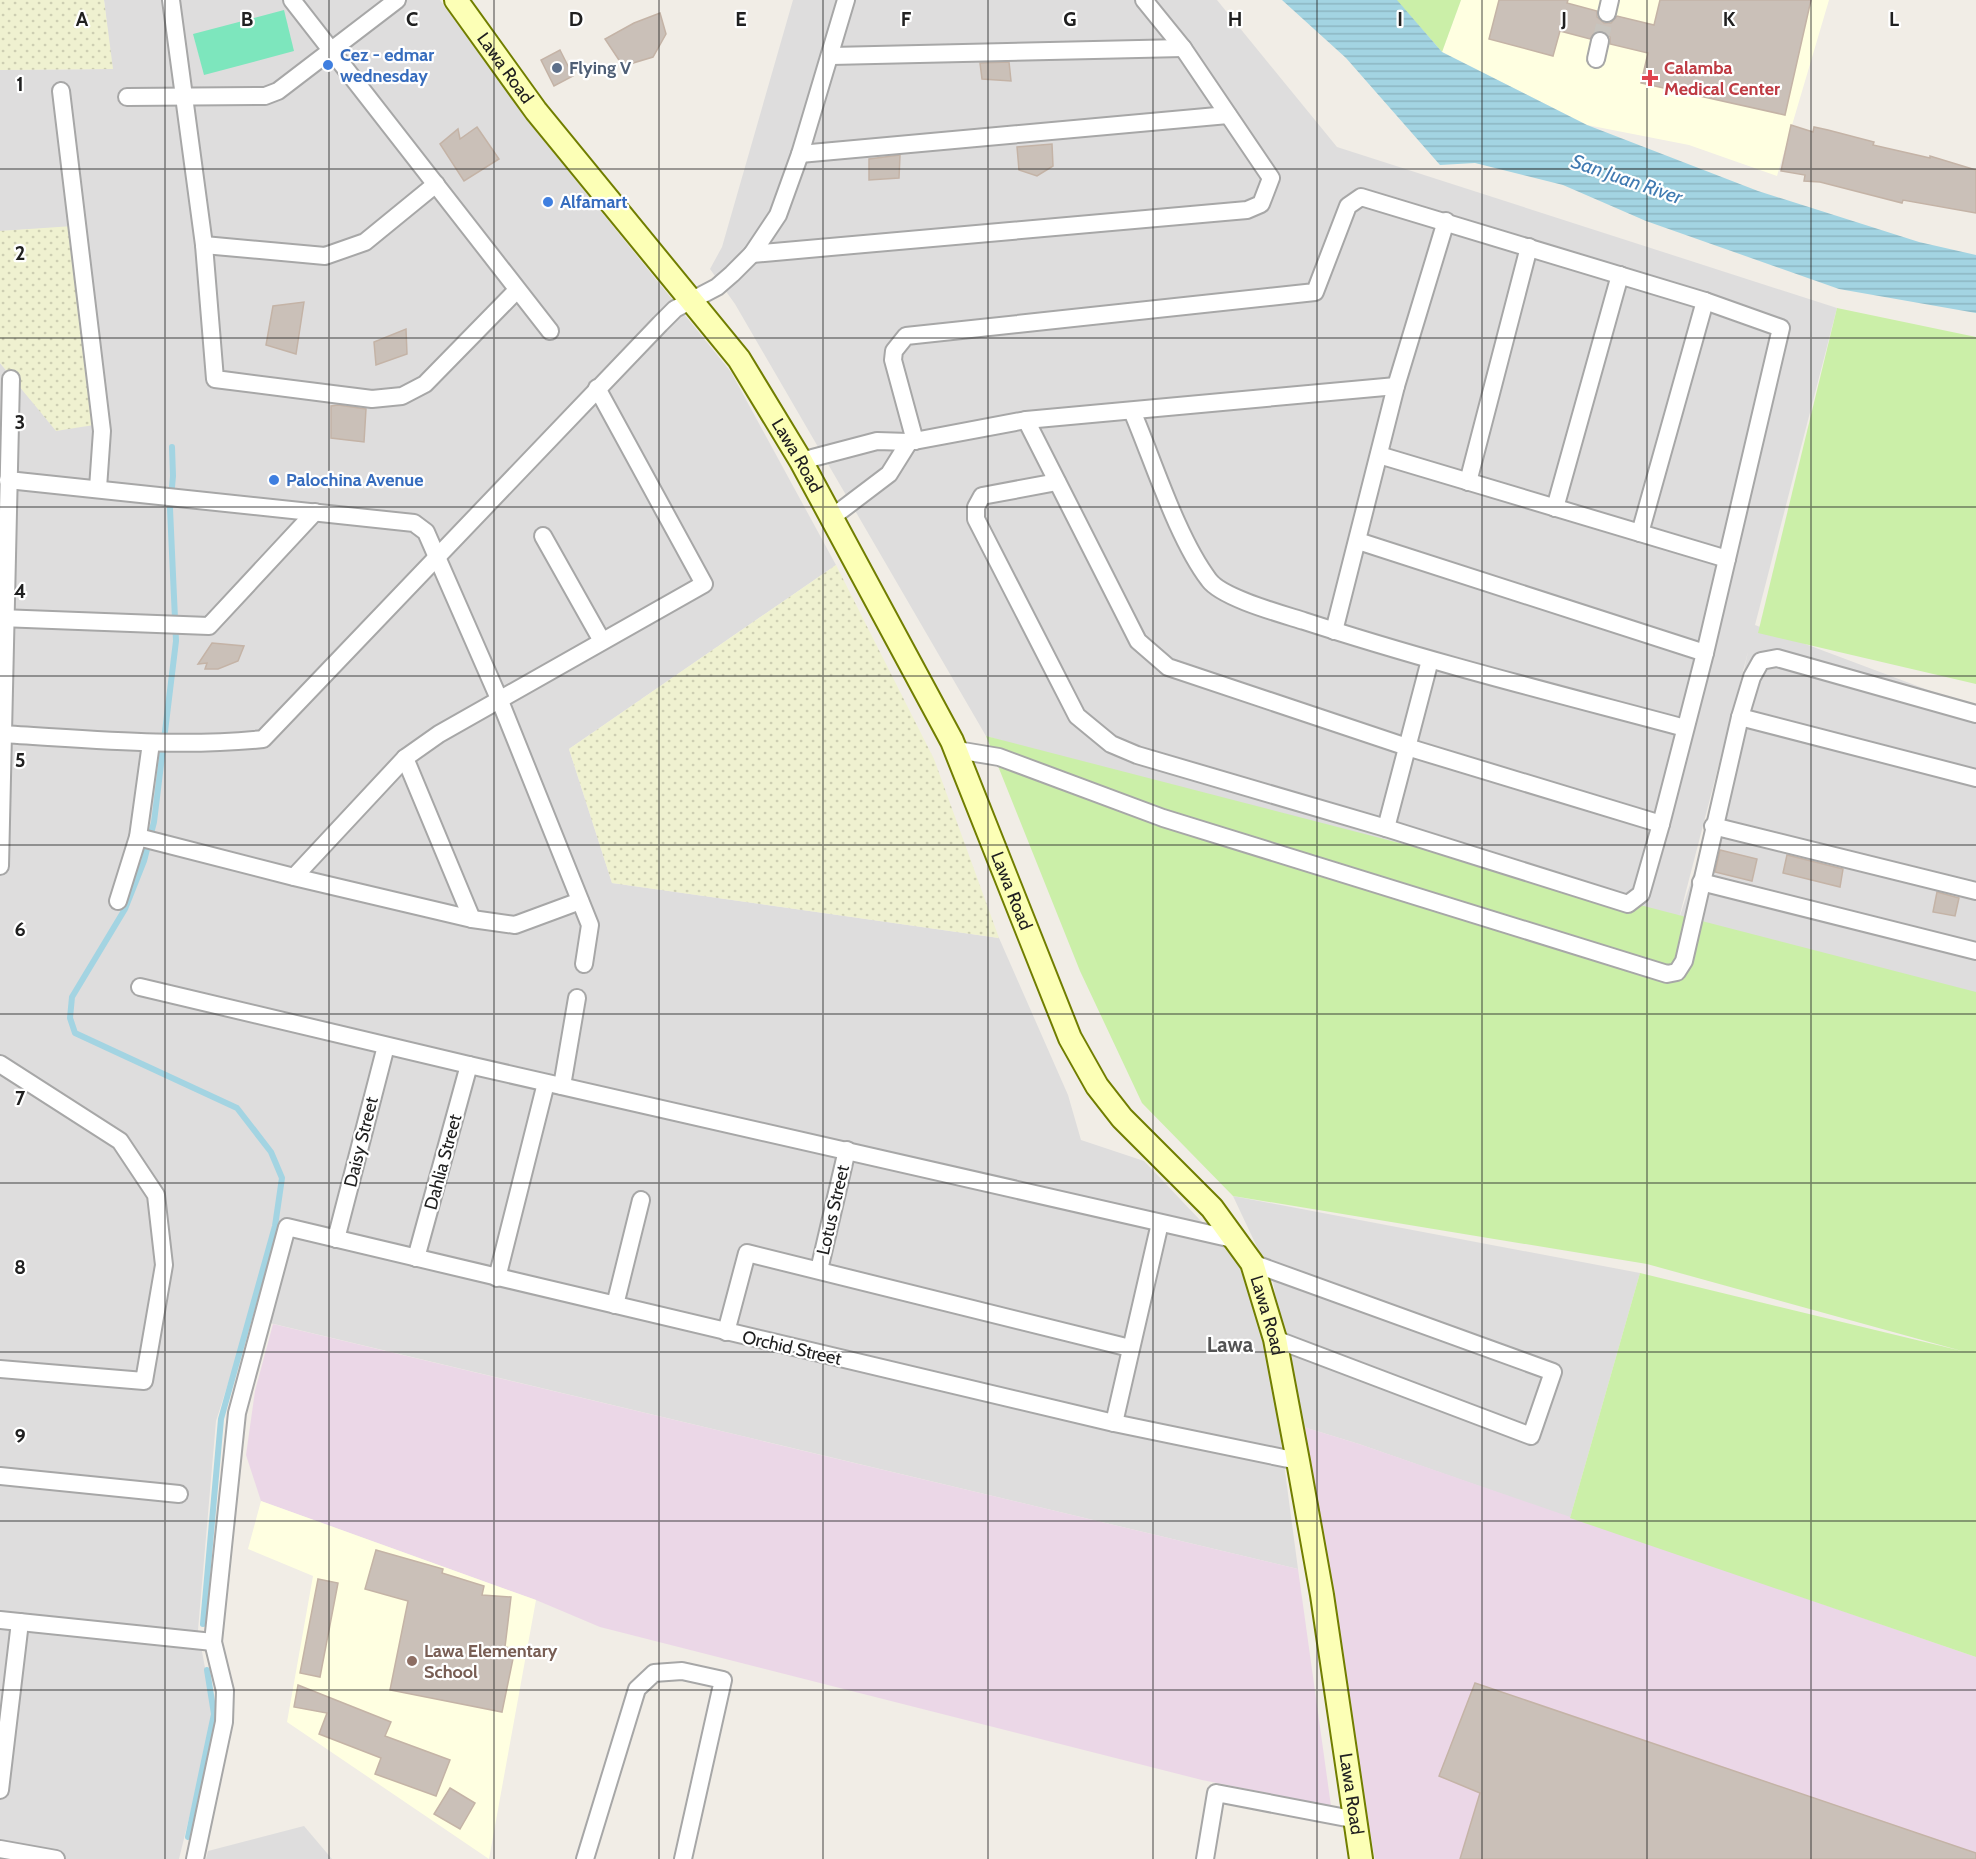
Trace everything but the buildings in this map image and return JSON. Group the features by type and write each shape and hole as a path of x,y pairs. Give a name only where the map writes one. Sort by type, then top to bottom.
{"main road":[{"name":"Lawa Road","path":"456,0 536,111 739,359 801,461 957,750 1070,1038 1097,1086 1122,1118 1205,1200 1252,1263 1275,1339 1298,1461 1362,1859"}],"street":[{"path":"171,0 182,97 204,245 215,379 372,399 402,396 425,384 517,290"},
{"path":"292,0 550,331"},
{"path":"127,98 265,96 278,91 397,0"},
{"path":"1,734 151,743 214,744 263,739 675,309 717,287 752,254 778,215 831,56 846,0"},
{"path":"752,254 1247,210 1261,204 1271,178 1183,48 1144,0"},
{"path":"1596,59 1600,41"},
{"path":"831,56 1183,48"},
{"path":"61,91 102,431 98,488"},
{"path":"800,154 1228,115"},
{"path":"204,245 325,255 365,242 436,184"},
{"path":"831,518 889,474 912,441 893,360 894,351 906,336 1315,292 1348,206 1361,197 1705,301 1781,328 1705,653 1661,824 1641,894 1628,904 1386,828 1137,755 1111,744 1077,716 976,519 976,507 981,496 1057,482"},
{"path":"1334,631 1395,386 1446,222"},
{"path":"1468,482 1529,248"},
{"path":"1555,508 1620,275"},
{"path":"1640,533 1705,301"},
{"path":"0,866 2,618 11,379"},
{"path":"801,461 877,441 912,441 1026,420 1395,386"},
{"path":"294,877 405,758 439,734 704,584 597,388"},
{"path":"1132,411 1185,538 1210,582 1252,604 1334,631 1430,660 1685,728"},
{"path":"1026,420 1138,641 1168,667 1407,747 1661,824"},
{"path":"1379,455 1727,559"},
{"path":"8,480 414,523 426,532 500,701 590,925 584,964"},
{"path":"2,618 209,627 315,512"},
{"path":"543,536 602,641"},
{"path":"1358,541 1705,653"},
{"path":"957,750 999,757 1163,818 1667,974 1677,972 1684,961 1713,826 1740,717 1752,676 1761,661 1777,658 1976,714"},
{"path":"1386,828 1430,660"},
{"path":"1740,717 1976,778"},
{"path":"118,901 138,837 151,743"},
{"path":"405,758 472,919"},
{"path":"1713,826 1976,891"},
{"path":"138,837 472,919 515,925 580,901"},
{"path":"1701,882 1976,951"},
{"path":"140,987 386,1046 847,1149 1237,1240"},
{"path":"498,1278 577,998"},
{"name":"Daisy Street","path":"336,1239 386,1046"},
{"path":"0,1064 120,1141 156,1195 164,1265 144,1381 0,1369"},
{"name":"Dahlia Street","path":"416,1258 469,1065"},
{"name":"Lotus Street","path":"819,1270 847,1149"},
{"path":"615,1305 641,1200"},
{"path":"1113,1423 1160,1223"},
{"name":"Orchid Street","path":"213,1642 237,1413 287,1227 1113,1423 1298,1461"},
{"path":"726,1332 747,1253 1130,1348"},
{"path":"1252,1263 1553,1372 1531,1436 1275,1339"},
{"path":"0,1476 179,1494"},
{"path":"0,1620 213,1642 225,1691 224,1722 195,1859"},
{"path":"0,1790 20,1622"},
{"path":"585,1859 637,1689 654,1673 682,1671 723,1680 683,1859"},
{"path":"1205,1859 1216,1793 1357,1820"},
{"path":"0,1850 56,1859"}],"shaded area":[{"path":"0,0 104,0 113,69 0,70"},
{"path":"104,0 440,0 527,120 731,372 836,565 569,749 612,883 999,938 1068,1095 1081,1140 1144,1161 1238,1260 1270,1358 1298,1569 249,1318 216,1421 198,1630 214,1716 179,1859 0,1859 0,363 56,430 73,227 0,231 0,70 112,69"},
{"path":"793,0 1217,0 1337,147 1837,308 1755,625 1976,708 1976,1008 1673,939 986,736 735,304 710,269 722,247","holes":["1748,652 1710,822 1678,922"]},
{"name":"Calamba Medical Center","path":"1461,0 1829,0 1777,176 1689,145 1587,125 1442,52"},
{"path":"73,226 94,425 56,431 0,363 0,231"},
{"path":"836,565 934,759 999,938 612,883 569,749"},
{"path":"1233,1196 1640,1273 1570,1518 1359,1444 1297,1425 1273,1281"},
{"path":"273,1324 1298,1569 1331,1806 1202,1780 600,1627 536,1600 261,1501 246,1455 255,1391"},
{"path":"1297,1425 1359,1444 1976,1657 1976,1859 1375,1859"},
{"name":"Lawa Elementary School","path":"261,1501 536,1600 489,1859 287,1722 313,1576 248,1549"},
{"path":"304,1826 332,1859 206,1859 208,1851"}],"green space":[{"path":"1396,0 1461,0 1442,52"},
{"path":"284,10 294,51 204,75 193,34"},
{"path":"1837,308 1976,337 1976,684 1758,633"},
{"path":"986,736 1976,992 1976,1657 1570,1518 1640,1273 1962,1351 1647,1264 1233,1196 1142,1103 1080,971"}],"water":[{"name":"San Juan River","path":"1282,0 1397,0 1442,52 1587,125 1758,191 1919,242 1976,255 1976,313 1839,289 1646,221 1563,185 1475,163 1440,165 1346,58"}],"waterway":[{"path":"172,447 173,476 170,509 176,641 154,822 144,861 125,909 72,997 70,1018 75,1033 237,1108 271,1152 282,1178 275,1226 221,1419 203,1624"},
{"path":"188,1837 214,1714 207,1670"}],"tunnel":[{"path":"1600,41 1607,13"}],"place":[{"name":"Cez - edmar wednesday","path":"328,65"},
{"name":"Flying V","path":"557,68"},
{"name":"Calamba Medical Center","path":"1650,78"},
{"name":"Alfamart","path":"548,202"},
{"name":"Palochina Avenue","path":"274,480"},
{"name":"Lawa Elementary School","path":"412,1661"}],"district":[{"name":"Lawa","path":"1230,1344"}]}
